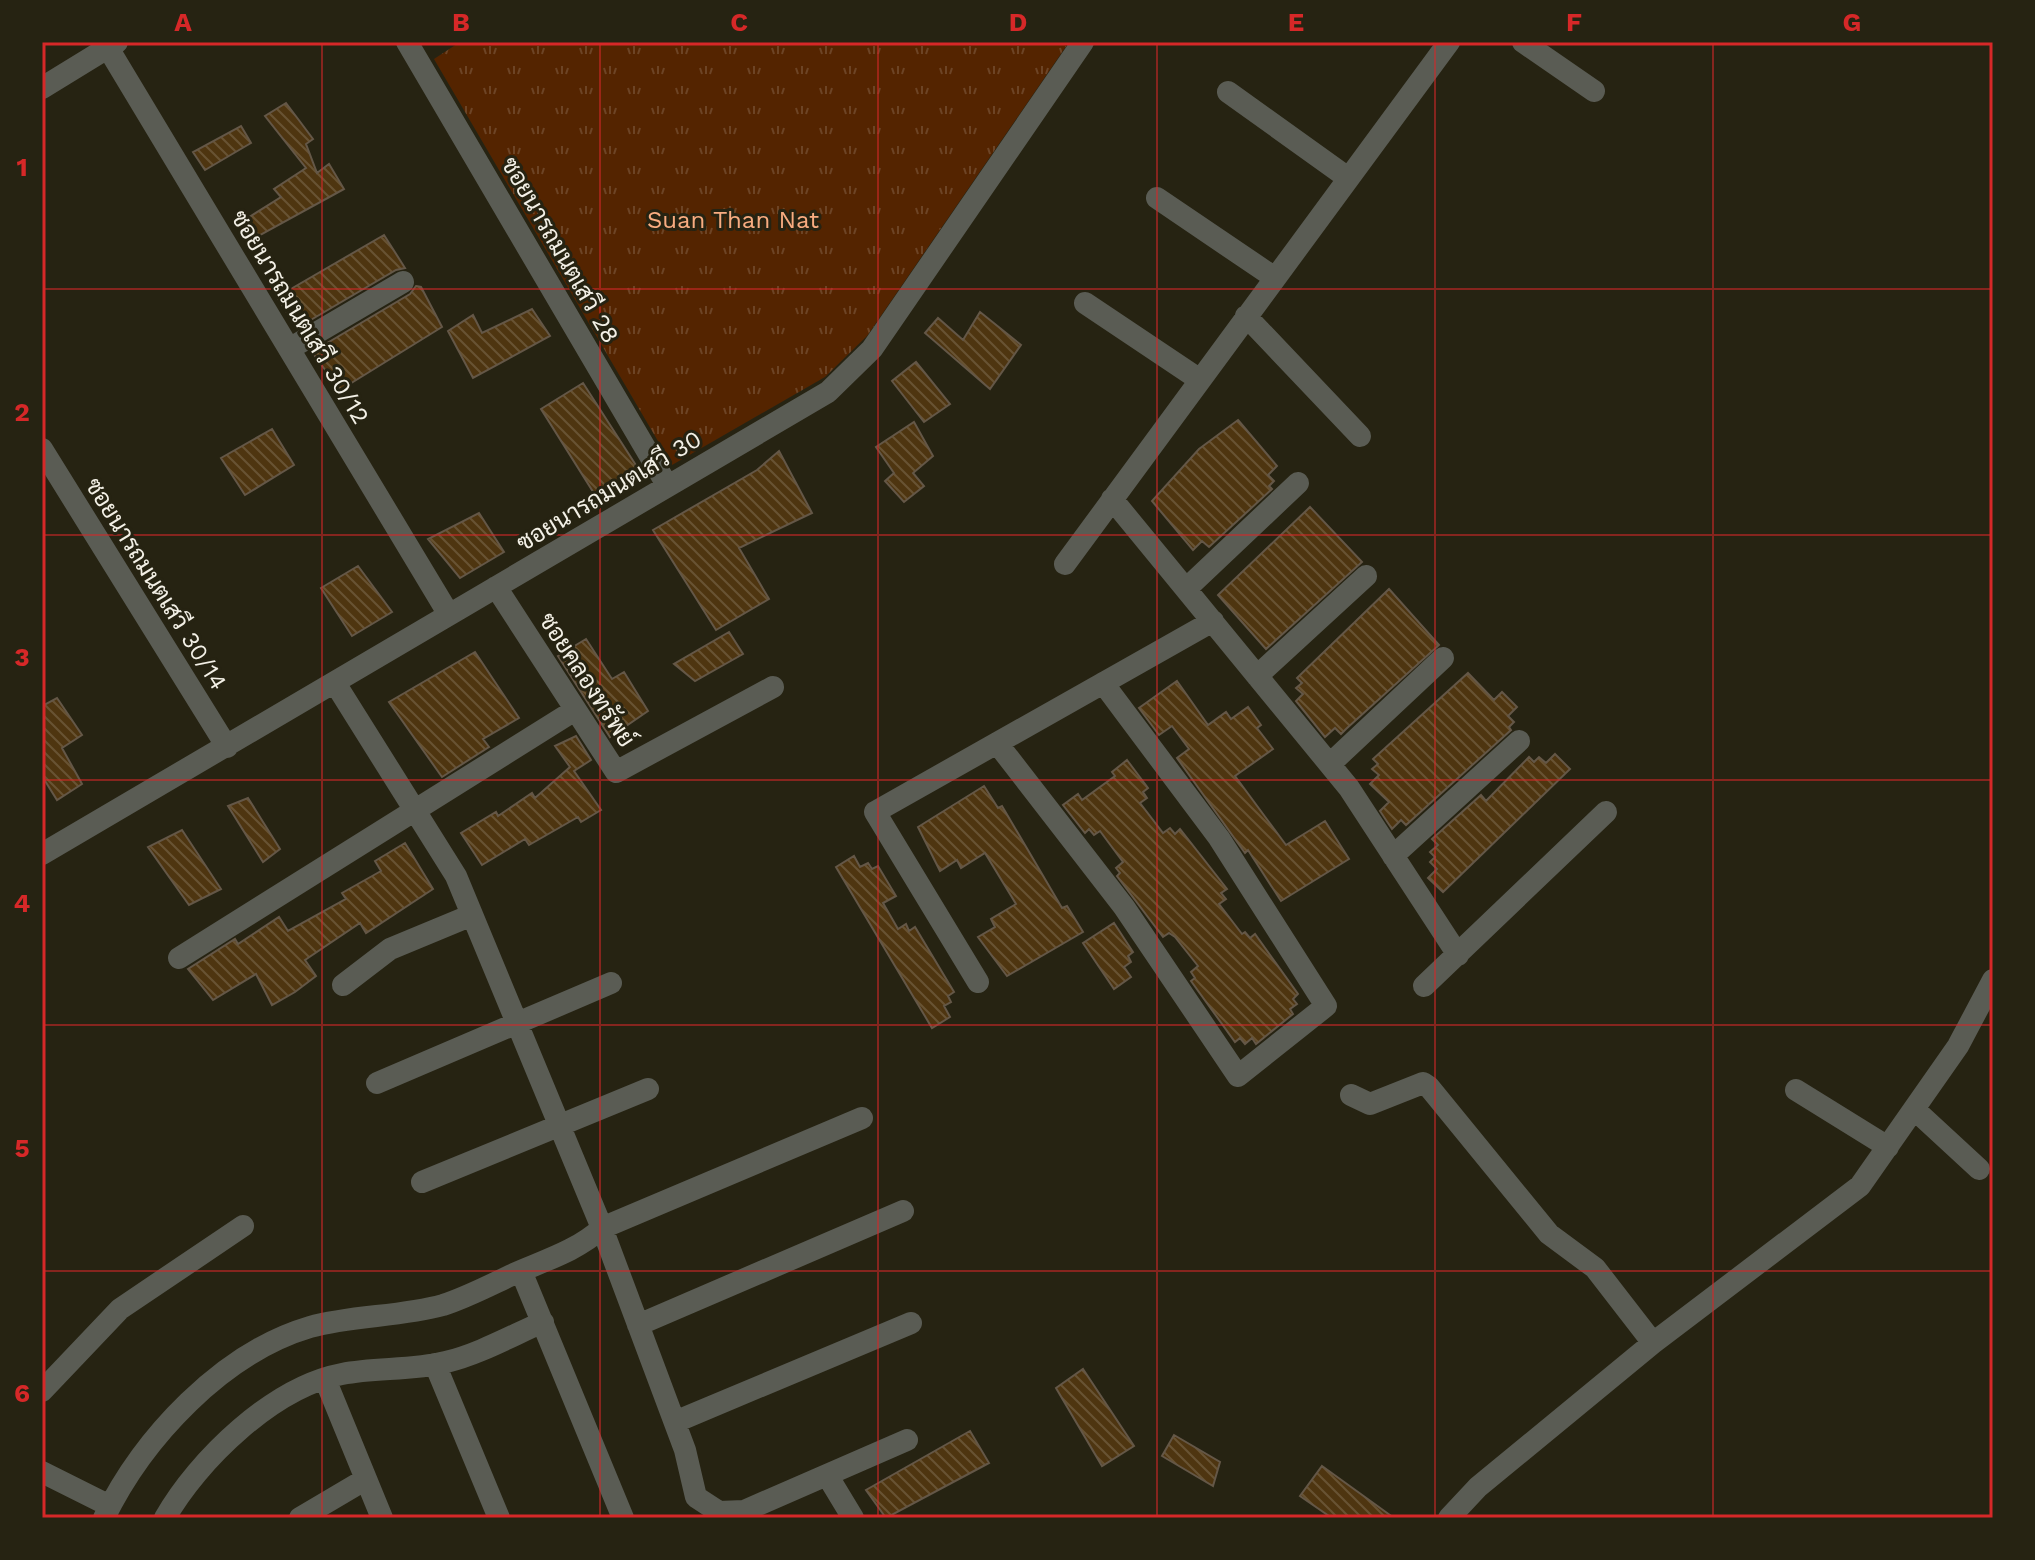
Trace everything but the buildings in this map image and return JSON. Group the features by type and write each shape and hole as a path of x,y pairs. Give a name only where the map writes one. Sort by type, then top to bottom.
{"street":[{"name":"ซอยนารถมนตเสวี 28","path":"407,42 667,485"},
{"name":"ซอยนารถมนตเสวี 30","path":"42,854 828,392 872,349 1083,42"},
{"path":"1065,564 1449,42"},
{"path":"1523,42 1594,91"},
{"path":"42,88 113,45"},
{"name":"ซอยนารถมนตเสวี 30/12","path":"113,45 289,349 448,613"},
{"path":"1228,92 1348,178"},
{"path":"1157,198 1275,278"},
{"path":"289,349 403,282"},
{"path":"1085,303 1200,380"},
{"path":"1246,316 1360,436"},
{"name":"ซอยนารถมนตเสวี 30/14","path":"42,449 227,747"},
{"path":"1186,589 1298,483"},
{"path":"1112,499 1330,764 1458,955"},
{"path":"1257,676 1366,576"},
{"name":"ซอยคลองทรัพย์","path":"496,587 616,772 773,687"},
{"path":"978,982 875,812 1213,621"},
{"path":"1330,764 1443,658"},
{"path":"335,683 456,876 602,1228 675,1422 696,1497 719,1512 744,1511 907,1440"},
{"path":"997,743 1124,907 1238,1076 1326,1006 1219,838 1103,683"},
{"path":"179,958 575,710"},
{"path":"1393,856 1519,741"},
{"path":"1424,986 1606,812"},
{"path":"343,985 390,949 472,915"},
{"path":"1449,1518 1478,1487 1653,1343 1860,1186 1958,1046 1993,980"},
{"path":"377,1083 611,983"},
{"path":"1351,1095 1370,1104 1423,1083 1549,1234 1595,1268 1653,1343"},
{"path":"422,1182 648,1089"},
{"path":"1796,1090 1888,1147"},
{"path":"1914,1109 1979,1169"},
{"path":"42,1472 107,1512 134,1465 164,1428 199,1394 252,1355 308,1328 379,1313 440,1306 588,1240 602,1228 862,1118"},
{"path":"638,1325 903,1211"},
{"path":"42,1391 120,1309 243,1226"},
{"path":"521,1271 623,1518"},
{"path":"165,1518 191,1476 229,1437 279,1402 340,1374 435,1364 543,1322"},
{"path":"675,1422 911,1323"},
{"path":"435,1364 499,1518"},
{"path":"325,1379 382,1518"},
{"path":"827,1475 853,1518"},
{"path":"300,1518 366,1479"}],"green space":[{"name":"Suan Than Nat","path":"460,42 1069,42 867,336 825,377 672,465 434,59"}]}
